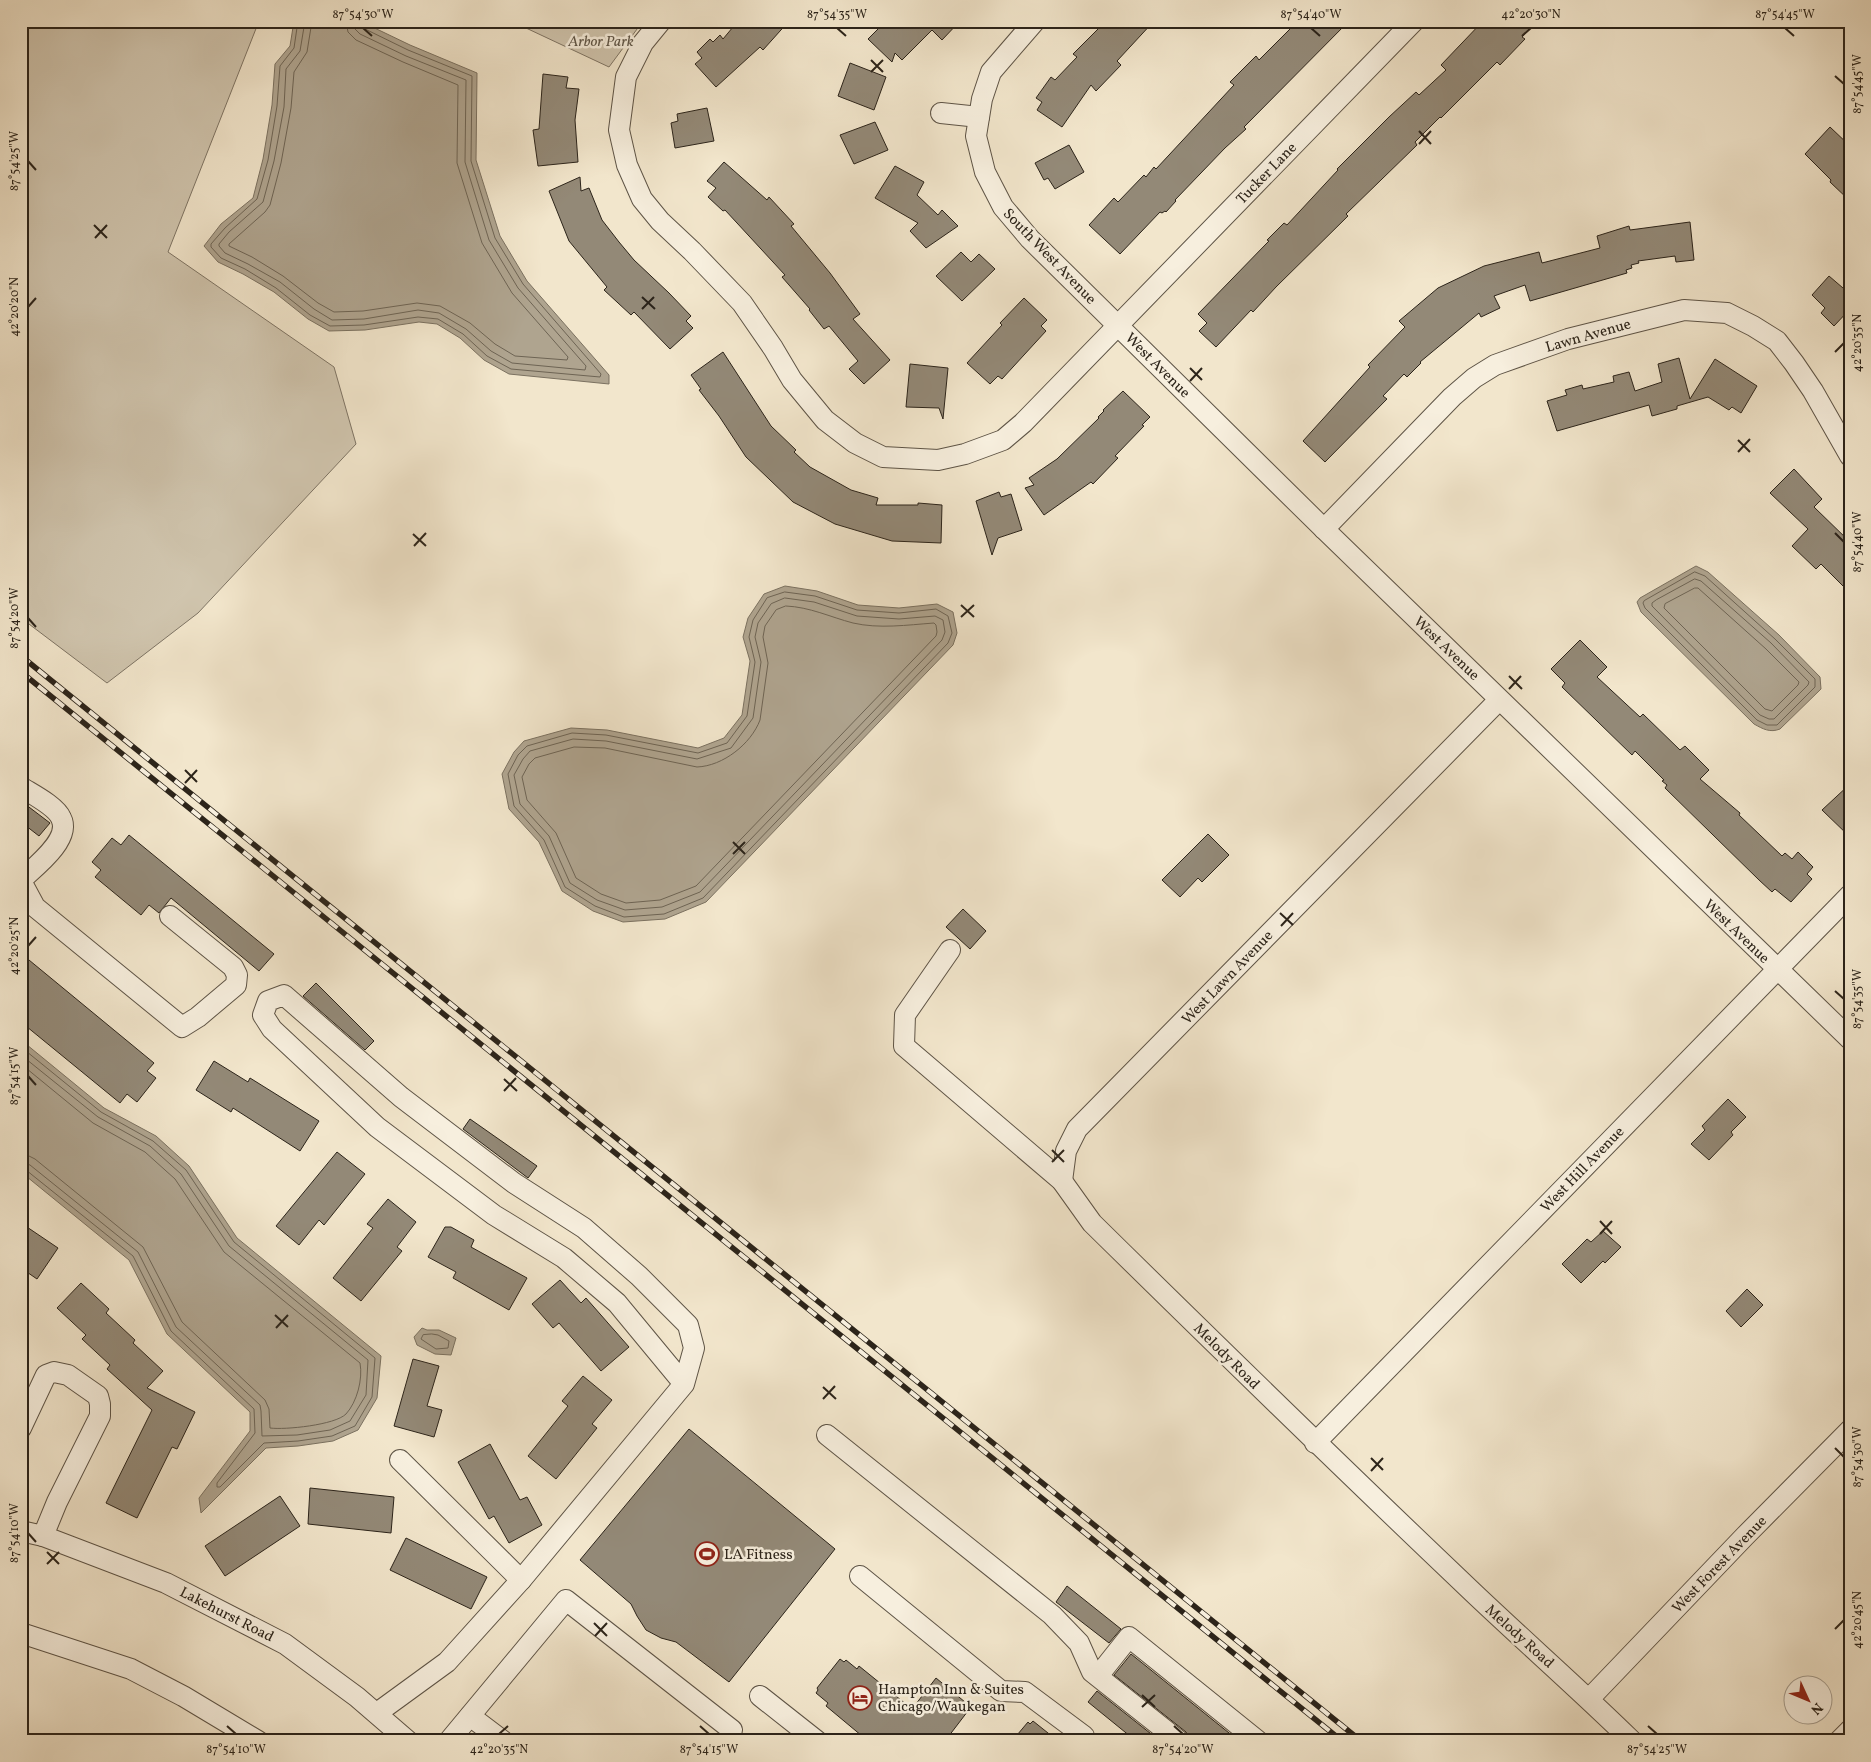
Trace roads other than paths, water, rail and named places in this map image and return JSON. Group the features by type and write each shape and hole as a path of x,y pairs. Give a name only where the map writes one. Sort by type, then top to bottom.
{"street":[{"name":"Tucker Lane","path":"661,21 643,43 626,77 619,130 627,165 642,199 660,221 742,303 792,380 825,420 855,444 883,457 938,460 965,454 1003,440 1024,423 1414,21"},
{"name":"South West Avenue","path":"1035,21 991,72 982,99 976,136 984,172 1003,207 1030,239 1118,326"},
{"path":"941,112 979,116"},
{"name":"Lawn Avenue","path":"1324,529 1452,397 1474,378 1495,365 1568,339 1684,310 1727,313 1777,341 1813,391 1850,456"},
{"name":"West Avenue","path":"1118,326 1499,700 1850,1039"},
{"name":"West Lawn Avenue","path":"1062,1181 1066,1151 1078,1129 1499,700"},
{"path":"21,787 61,816 64,826 61,838 52,850 21,880 35,907 182,1027 198,1017 236,985 238,974 233,967 170,916"},
{"name":"West Hill Avenue","path":"1315,1443 1850,895"},
{"name":"Melody Road","path":"950,950 905,1015 904,1046 1062,1181 1092,1223 1315,1443 1505,1624 1589,1698 1632,1741"},
{"path":"377,1713 447,1662 521,1580 684,1384 694,1348 688,1325 639,1276 584,1228 514,1183 401,1097 284,995 268,1001 263,1015 272,1029 377,1127 494,1215 564,1258 617,1303 684,1384"},
{"path":"21,1428 46,1375 54,1372 68,1375 98,1396 100,1416 57,1502 43,1536"},
{"name":"West Forest Avenue","path":"1589,1698 1850,1430"},
{"path":"827,1435 1052,1615 1078,1643 1092,1672 1178,1741"},
{"path":"400,1460 521,1580"},
{"name":"Lakehurst Road","path":"21,1530 43,1536 166,1583 286,1644 358,1697 408,1741"},
{"path":"860,1576 1000,1691 1025,1692 1084,1736 1085,1741"},
{"path":"449,1741 566,1600 732,1730"},
{"path":"21,1633 131,1670 183,1696 258,1741"},
{"path":"1098,1676 1129,1637 1258,1741"},
{"path":"760,1696 796,1734 817,1741"},
{"path":"470,1716 503,1741"},
{"path":"1839,1741 1850,1730"}],"water":[{"path":"294,21 360,21 410,45 477,73 476,160 500,236 527,281 609,375 609,384 509,374 484,360 460,338 437,324 419,322 365,330 329,331 308,319 274,292 218,262 204,246 221,224 253,198 263,159 272,105 275,64 290,46"},
{"path":"1696,566 1708,572 1779,635 1820,677 1821,689 1780,729 1764,729 1754,724 1641,612 1637,602 1640,598"},
{"path":"785,586 817,591 858,605 899,608 937,604 953,612 957,633 953,645 706,902 665,919 623,922 593,911 562,891 539,842 509,809 502,774 514,752 524,741 571,728 607,730 698,748 724,738 742,715 750,661 743,637 748,618 764,594"},
{"path":"21,1040 104,1108 156,1136 189,1166 237,1238 381,1356 377,1398 358,1430 333,1441 266,1448 201,1513 199,1498 250,1431 250,1412 167,1334 129,1260 21,1172"},
{"path":"422,1328 439,1330 456,1338 451,1355 435,1354 417,1345 414,1337"}],"railway":[{"path":"21,656 1361,1741"},
{"path":"21,672 1342,1741"}],"place":[{"name":"LA Fitness","path":"707,1554"},
{"name":"Hampton Inn & Suites Chicago/Waukegan","path":"860,1698"}],"park label":[{"name":"Arbor Park","path":"601,41"}]}
